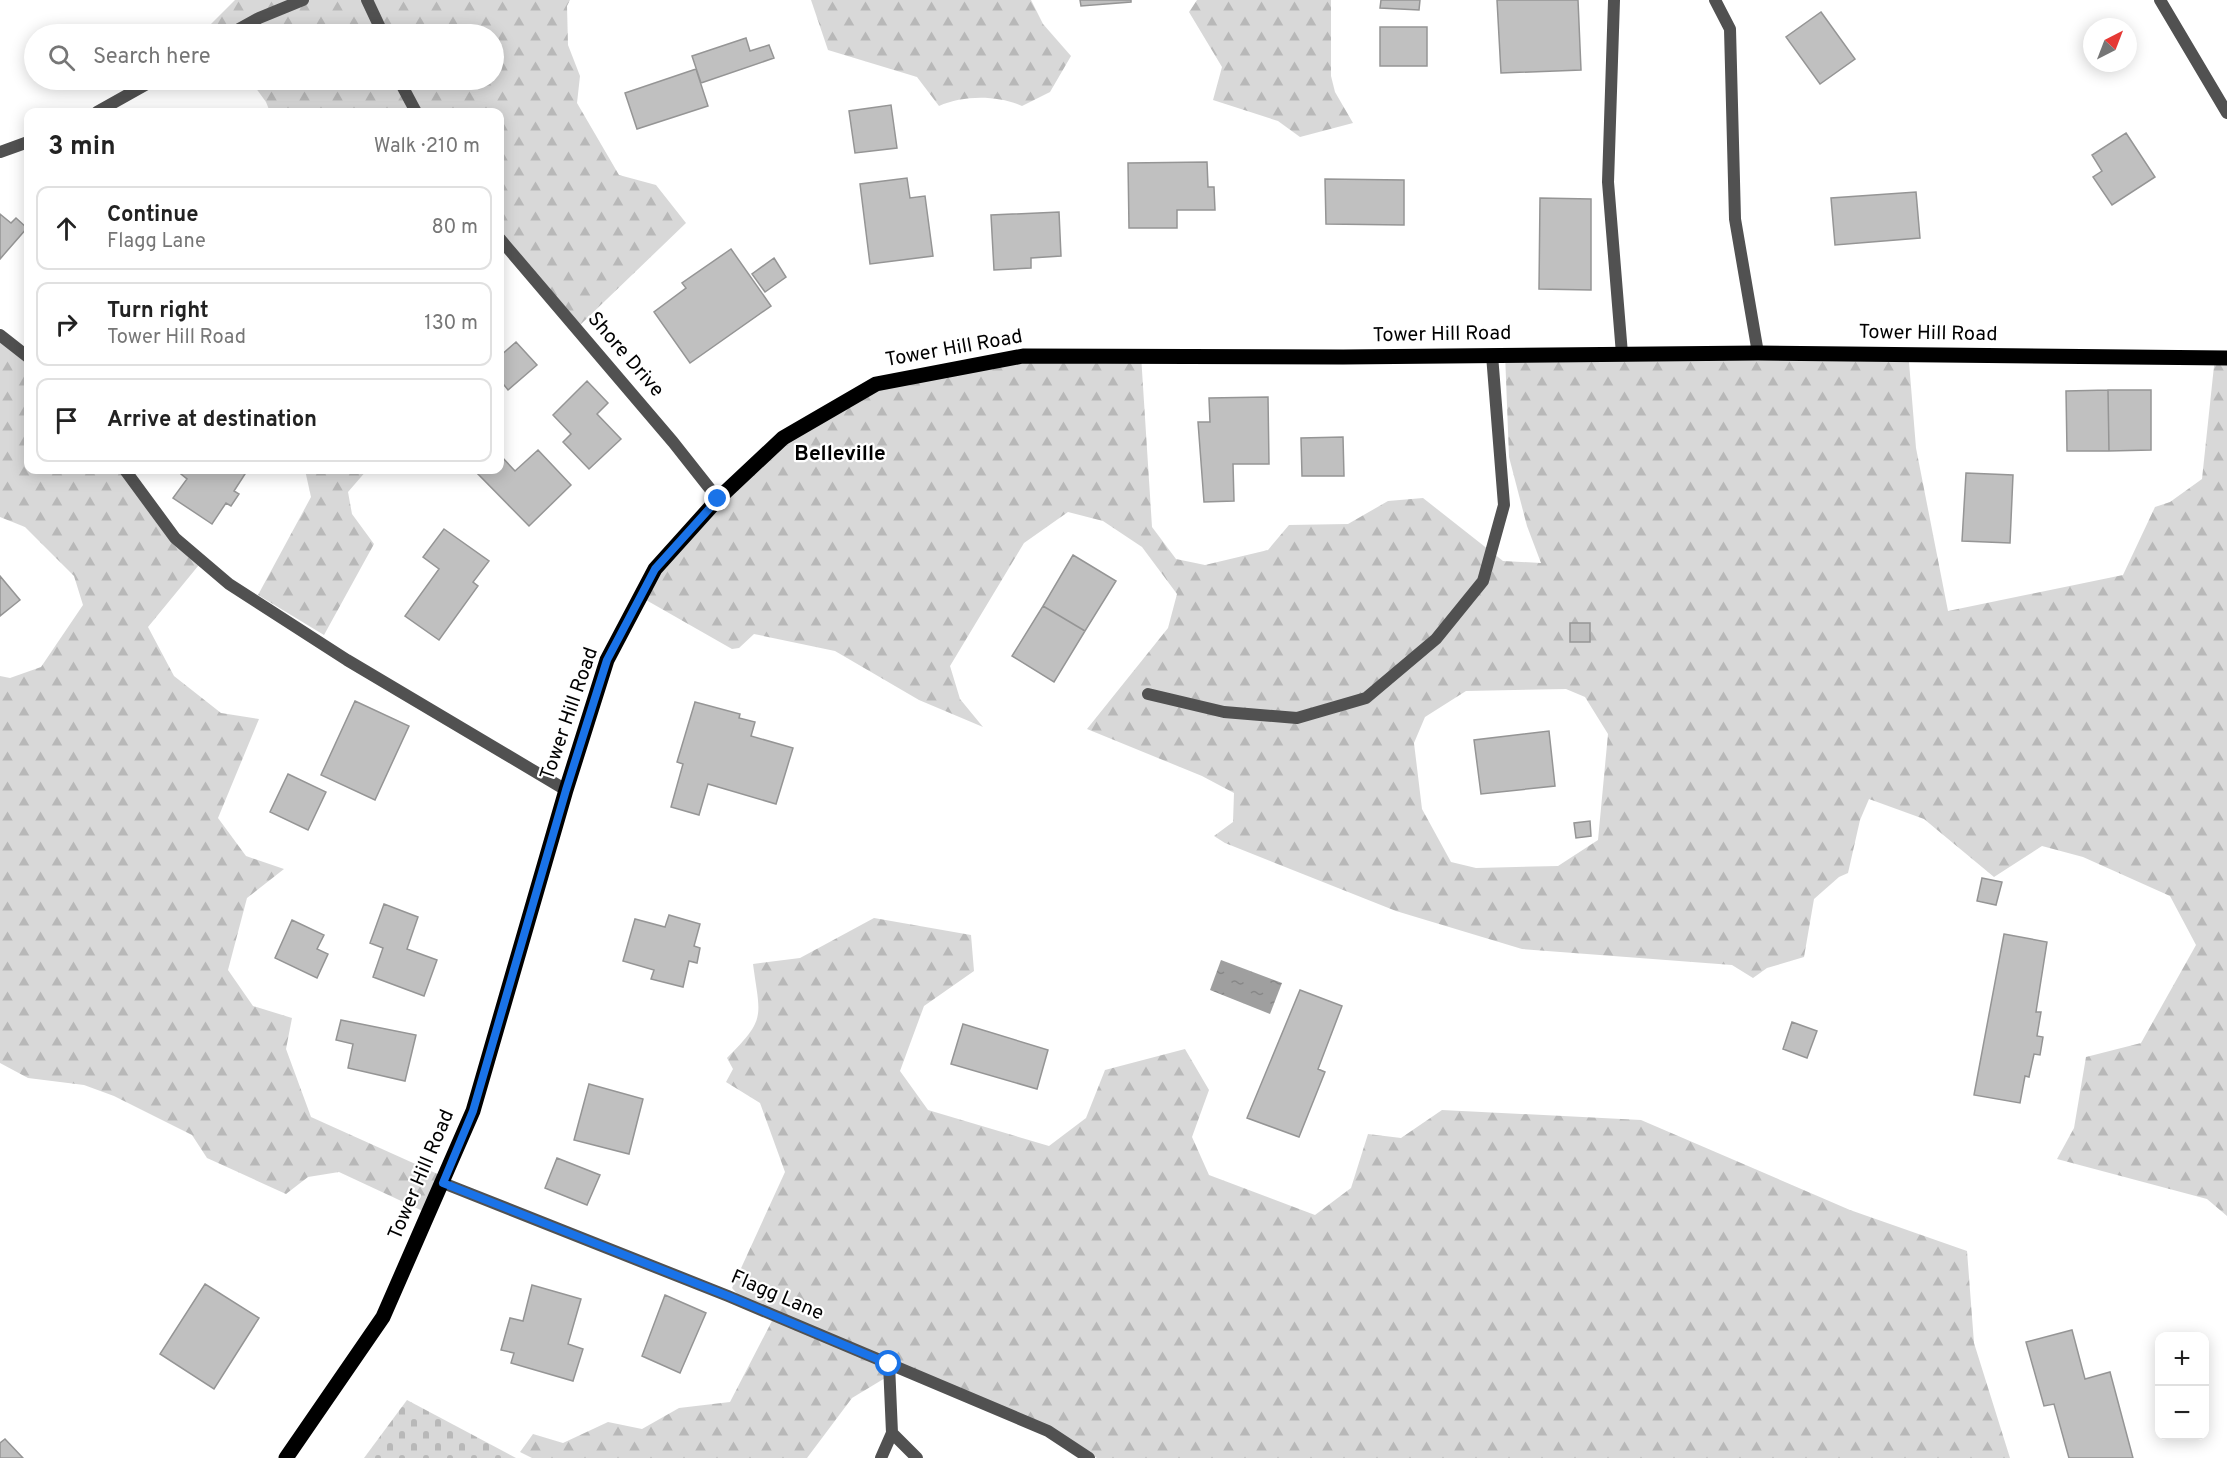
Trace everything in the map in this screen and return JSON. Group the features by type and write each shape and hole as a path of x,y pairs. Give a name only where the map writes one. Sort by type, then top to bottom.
{"main road":[{"name":"Tower Hill Road","path":"286,1458 383,1317 473,1111 566,790 607,660 649,579 655,569 718,499 783,438 876,384 1023,356 1758,352 2227,358"}],"street":[{"path":"248,24 303,0"},
{"path":"367,0 378,24"},
{"path":"1614,0 1608,182 1622,354"},
{"path":"1715,0 1730,29 1736,219 1758,352"},
{"path":"2160,0 2227,113"},
{"path":"105,108 136,90"},
{"path":"404,90 414,108"},
{"path":"0,152 24,143"},
{"name":"Shore Drive","path":"504,244 674,442 718,499"},
{"path":"0,335 24,354"},
{"path":"1148,694 1224,712 1297,718 1366,698 1436,639 1483,580 1504,505 1492,355"},
{"path":"128,474 175,538 229,584 347,660 566,790"},
{"name":"Flagg Lane","path":"443,1183 728,1296 1048,1431 1089,1458"},
{"path":"881,1458 892,1433 889,1364"},
{"path":"892,1433 917,1458"}],"green space":[{"path":"235,0 570,0 567,6 568,45 580,76 577,103 619,175 656,185 686,223 580,325 504,236 504,108 268,108 257,90 504,90 504,24 211,24"},
{"path":"811,0 1031,0 1043,24 1071,56 1050,92 1022,106 992,98 969,98 939,106 917,77 828,50"},
{"path":"1197,0 1331,0 1331,76 1335,92 1353,123 1300,137 1278,121 1213,100 1222,67 1189,12"},
{"path":"0,333 24,354 24,474 129,474 159,514 203,560 148,627 174,676 221,713 259,719 218,818 246,856 284,869 247,898 228,970 253,1006 292,1018 286,1049 311,1117 442,1176 427,1213 339,1172 308,1177 286,1194 207,1158 192,1135 114,1096 84,1085 28,1078 0,1063 0,676 10,678 41,667 83,605 74,576 25,527 0,517"},
{"path":"1908,350 1916,448 1948,611 2123,575 2155,507 2170,502 2202,479 2214,366 2219,354 2227,354 2227,1216 2207,1199 2057,1159 2074,1128 2086,1057 2141,1043 2196,945 2170,896 2083,857 2042,846 1994,877 1924,819 1869,799 1860,820 1848,873 1839,877 1814,899 1804,957 1767,968 1753,978 1732,965 1522,949 1396,911 1225,843 1214,836 1233,822 1234,793 1202,776 1087,729 1168,628 1177,594 1142,547 1103,521 1068,512 1024,543 950,666 960,699 983,727 919,700 835,651 754,634 739,648 732,649 639,596 791,428 876,381 1004,354 1141,355 1152,527 1176,559 1205,565 1268,550 1289,525 1348,524 1388,501 1423,498 1503,561 1541,563 1527,526 1509,457 1505,353","holes":["1566,689 1585,697 1608,734 1598,840 1558,866 1476,868 1451,862 1422,809 1414,743 1425,717 1466,691"]},
{"path":"306,474 364,474 348,492 352,514 374,544 324,635 258,595 311,497"},
{"path":"874,918 971,935 974,971 924,1006 900,1071 928,1110 1049,1146 1086,1118 1105,1070 1185,1049 1209,1090 1192,1137 1209,1175 1315,1215 1351,1188 1368,1134 1401,1138 1442,1110 1641,1120 1850,1210 1967,1251 1974,1343 2010,1458 1097,1458 1016,1412 905,1366 852,1398 807,1458 532,1458 520,1452 533,1434 563,1443 608,1422 642,1429 679,1408 730,1402 774,1317 741,1298 732,1288 785,1172 760,1103 726,1082 733,1069 727,1058 749,1034 758,1016 758,995 753,964 800,958"},
{"path":"407,1400 516,1458 364,1458"}],"water":[{"path":"1221,960 1282,983 1270,1014 1210,990"}],"building":[{"path":"1080,0 1131,0 1131,2 1081,6"},
{"path":"1381,0 1420,0 1419,10 1380,8"},
{"path":"1497,0 1578,0 1581,70 1501,73"},
{"path":"1821,12 1855,59 1820,84 1786,37"},
{"path":"1380,27 1427,27 1427,66 1380,66"},
{"path":"746,38 750,51 769,45 774,58 701,83 692,56"},
{"path":"696,69 708,106 637,129 625,93"},
{"path":"891,105 897,148 855,153 849,111"},
{"path":"2126,133 2155,177 2112,205 2093,177 2102,171 2092,155"},
{"path":"1207,162 1208,187 1214,187 1215,210 1177,210 1177,228 1129,228 1128,163"},
{"path":"907,178 910,198 925,196 933,256 870,264 860,184"},
{"path":"1325,179 1404,180 1404,225 1326,224"},
{"path":"1916,192 1920,238 1835,245 1831,198"},
{"path":"1540,198 1591,199 1591,290 1539,289"},
{"path":"1059,212 1061,256 1031,258 1031,268 994,270 991,215"},
{"path":"0,214 11,223 16,218 24,225 24,231 0,259"},
{"path":"731,249 771,306 690,363 654,312 686,288 682,283"},
{"path":"774,258 786,277 765,292 752,274"},
{"path":"516,342 537,365 508,390 504,385 504,352"},
{"path":"587,381 608,403 597,414 621,439 589,469 563,442 571,434 553,415"},
{"path":"2108,390 2151,390 2151,450 2109,451"},
{"path":"2108,390 2109,451 2067,451 2066,391"},
{"path":"1268,397 1269,464 1233,464 1234,501 1204,502 1198,422 1210,422 1209,398"},
{"path":"1343,437 1344,476 1302,476 1301,438"},
{"path":"538,450 571,485 529,526 478,474 504,474 504,459 515,471"},
{"path":"1966,473 2013,475 2010,543 1962,541"},
{"path":"181,474 245,474 234,491 239,494 231,506 226,503 212,524 173,498 187,479"},
{"path":"444,529 489,561 473,582 478,586 439,640 405,616 439,569 423,557"},
{"path":"1073,555 1116,581 1085,631 1043,606"},
{"path":"0,576 20,600 0,616"},
{"path":"1043,606 1085,631 1054,682 1012,656"},
{"path":"1570,623 1590,623 1590,642 1570,642"},
{"path":"355,701 409,726 375,800 321,775"},
{"path":"695,702 740,714 739,718 755,722 751,736 793,748 776,804 708,784 699,815 671,807 683,764 677,762"},
{"path":"1549,731 1555,786 1481,794 1474,740"},
{"path":"288,774 326,792 308,830 270,812"},
{"path":"1590,821 1591,836 1576,838 1574,823"},
{"path":"1982,878 2002,882 1996,905 1977,901"},
{"path":"384,904 418,917 407,949 437,960 424,996 373,977 383,948 370,943"},
{"path":"669,915 700,924 694,946 700,948 697,963 689,961 683,987 651,979 654,970 623,961 635,919 665,927"},
{"path":"292,920 324,935 317,949 328,954 317,978 275,958"},
{"path":"2004,934 2047,942 2036,1012 2041,1012 2037,1036 2043,1037 2040,1055 2034,1054 2029,1077 2025,1076 2020,1103 1974,1095"},
{"path":"1300,990 1342,1006 1318,1069 1325,1072 1299,1137 1247,1118"},
{"path":"341,1020 416,1035 405,1081 348,1068 353,1044 336,1040"},
{"path":"1792,1022 1817,1031 1807,1058 1783,1049"},
{"path":"963,1024 1048,1050 1037,1089 951,1064"},
{"path":"589,1084 643,1099 629,1154 574,1140"},
{"path":"557,1158 600,1175 587,1205 545,1188"},
{"path":"205,1284 259,1318 214,1389 160,1354"},
{"path":"532,1285 581,1299 568,1344 583,1349 573,1381 511,1363 514,1353 501,1350 510,1318 523,1321"},
{"path":"665,1295 706,1313 680,1373 642,1356"},
{"path":"2072,1330 2085,1379 2110,1372 2133,1458 2069,1458 2054,1404 2044,1406 2026,1342"},
{"path":"5,1439 23,1458 0,1458 0,1443"}],"district":[{"name":"Belleville","path":"840,454"}],"route":[{"path":"718,499 655,569 607,660 566,790 473,1111 443,1183 728,1296 889,1364"}]}
